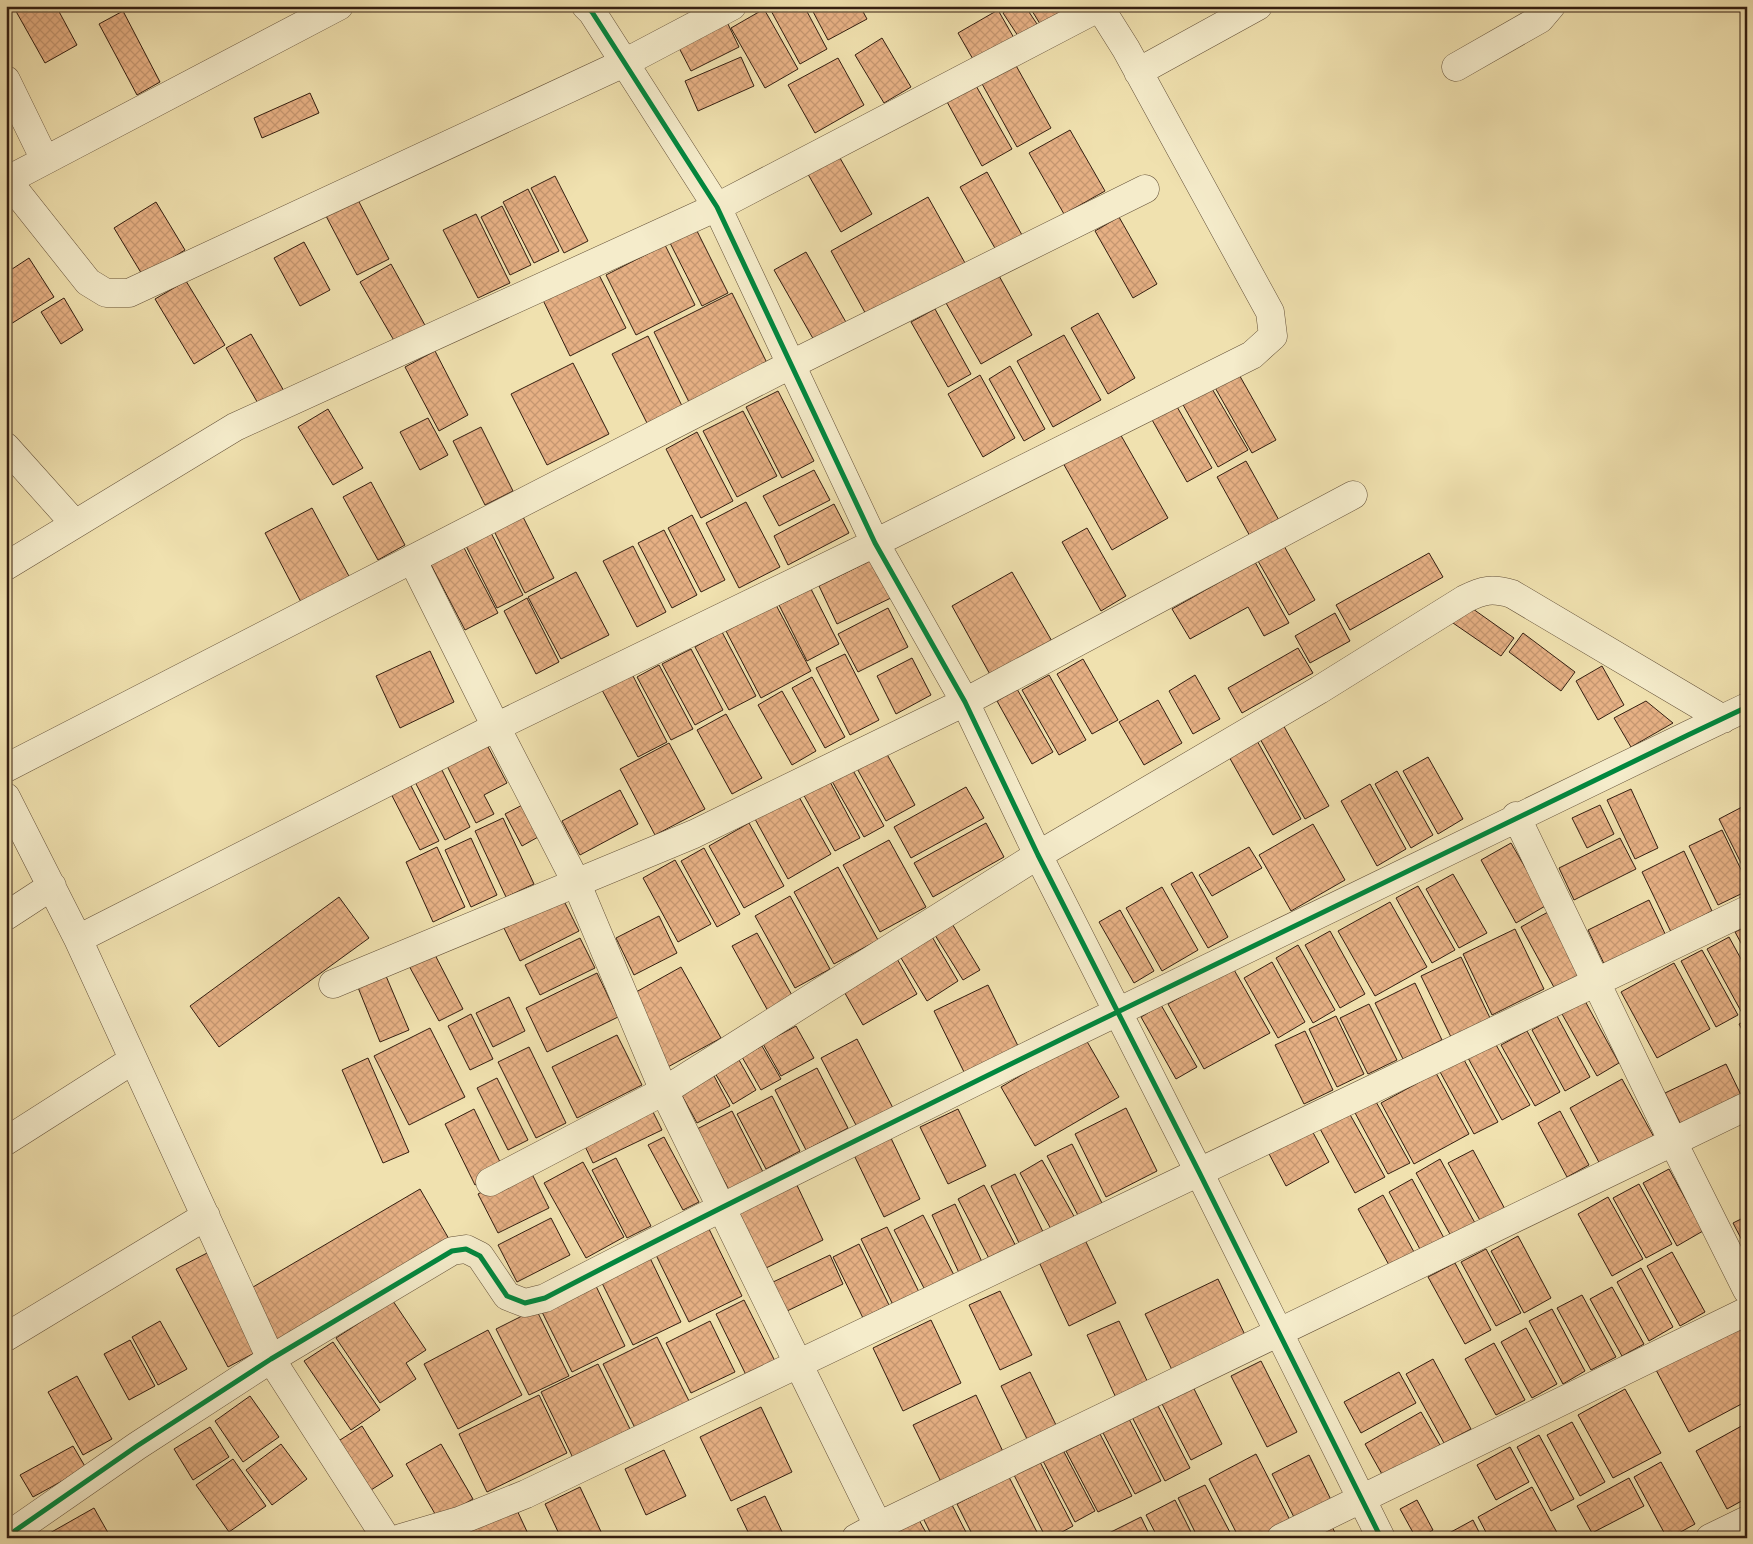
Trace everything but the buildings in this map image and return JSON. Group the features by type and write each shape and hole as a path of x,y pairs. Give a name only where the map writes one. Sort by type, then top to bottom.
{"street":[{"path":"339,6 7,180 88,282 106,293 129,294 626,62 732,6"},
{"path":"586,6 626,62 717,207 875,543 965,702 1038,854 1200,1172 1381,1538"},
{"path":"1138,72 1258,6"},
{"path":"1456,67 1540,19 1551,6"},
{"path":"6,566 235,427 717,207 1100,7 1138,72 1270,312 1273,336 1252,355 875,543 496,727 78,939"},
{"path":"6,80 45,160"},
{"path":"6,768 790,365 1145,189"},
{"path":"6,447 75,524"},
{"path":"332,984 694,834 965,702 1353,495"},
{"path":"412,559 576,882 664,1092 798,1364 873,1534 1279,1332 1747,1106"},
{"path":"490,1182 664,1092 1038,854 1319,690 1480,591 1499,590 1512,594 1735,713"},
{"path":"6,1537 136,1446 271,1359 452,1251 466,1249 480,1256 506,1296 524,1303 545,1298 720,1207 1118,1011 1516,816 1735,713"},
{"path":"6,797 78,939 271,1359 386,1538"},
{"path":"1516,816 1673,1142 1747,1290"},
{"path":"6,916 52,886"},
{"path":"401,1538 459,1521 526,1494 1747,910"},
{"path":"6,1142 133,1060"},
{"path":"6,1337 206,1216"},
{"path":"1281,1538 1747,1311"},
{"path":"1710,1538 1747,1520"}],"cycle path":[{"path":"586,6 592,12 717,207 875,543 965,702 1038,855 1199,1172 1381,1538"},
{"path":"6,1537 137,1446 271,1359 452,1251 466,1249 480,1256 507,1296 525,1303 545,1298 740,1198 1002,1068 1407,870 1747,707"}]}
